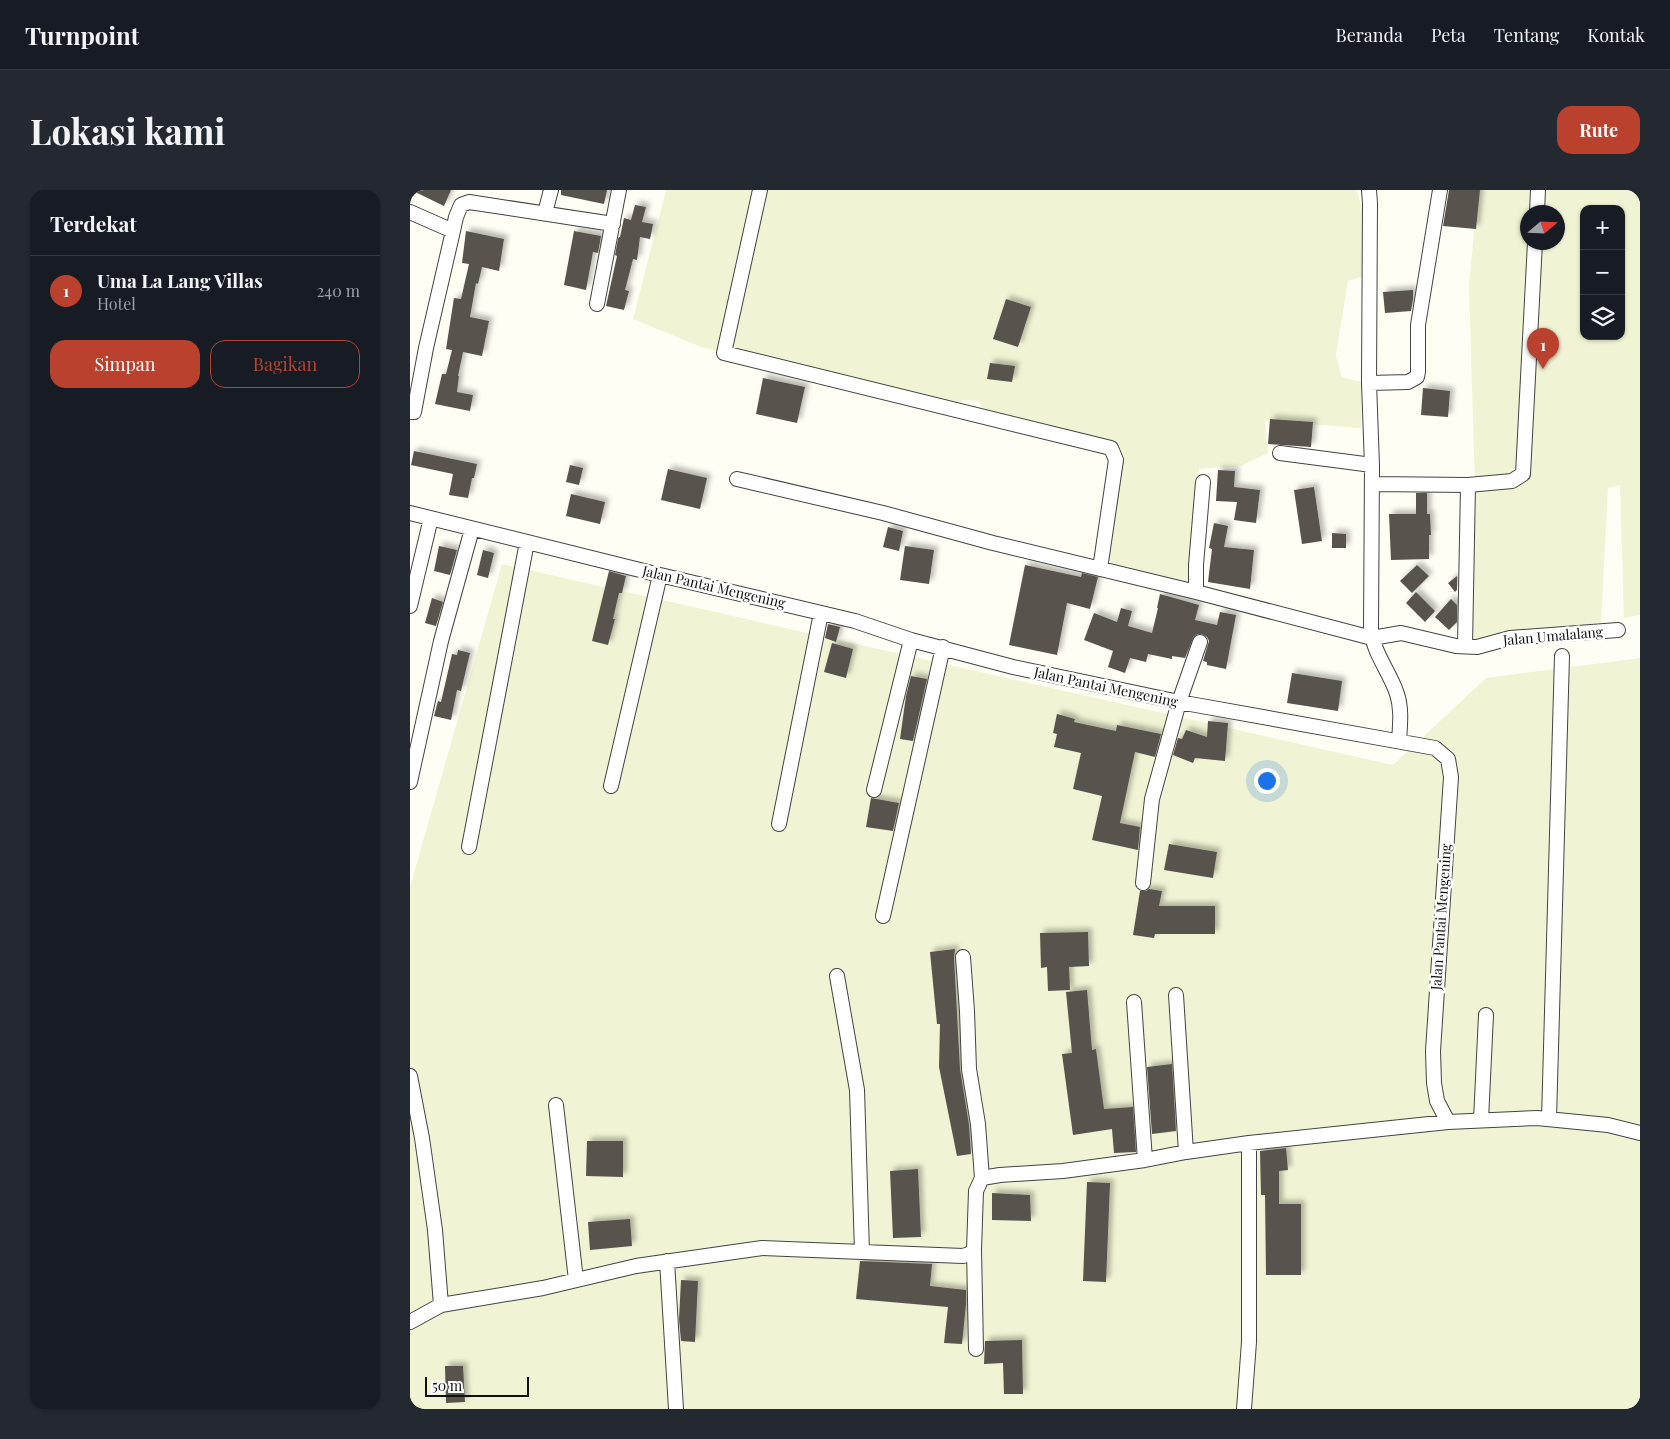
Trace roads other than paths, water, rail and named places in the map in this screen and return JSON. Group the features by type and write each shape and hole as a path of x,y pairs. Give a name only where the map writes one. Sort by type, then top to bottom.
{"street":[{"path":"546,213 550,190"},
{"path":"598,304 619,190"},
{"path":"760,190 724,353 1111,448 1116,460 1100,569"},
{"path":"1369,190 1369,383 1372,466 1371,634 1398,695 1400,712 1399,741"},
{"path":"1369,383 1408,382 1417,377 1418,325 1440,190"},
{"path":"1537,205 1538,190"},
{"path":"410,412 414,412 426,348 453,231 459,209 463,204 469,202 613,224"},
{"path":"410,212 453,231"},
{"path":"1372,484 1468,485 1512,481 1523,474 1535,250"},
{"path":"1280,453 1372,466"},
{"path":"737,479 883,513 992,543 1371,634"},
{"path":"1196,592 1202,482"},
{"path":"1465,646 1468,485"},
{"name":"Jalan Pantai Mengening","path":"410,513 855,621 911,640 1013,667 1179,702 1436,748 1448,759 1451,777 1432,1051 1437,1101 1448,1122"},
{"path":"410,606 431,518"},
{"path":"410,782 441,641 472,529"},
{"path":"469,847 527,542"},
{"path":"611,786 660,575"},
{"path":"779,824 821,613"},
{"name":"Jalan Umalalang","path":"1371,634 1401,633 1456,646 1477,647 1510,638 1618,630"},
{"path":"874,790 911,640"},
{"path":"1143,883 1152,798 1179,702 1200,642"},
{"path":"883,916 943,647"},
{"path":"1548,1119 1562,656"},
{"path":"963,956 968,1011 969,1069 978,1124 982,1178 976,1191 974,1250 976,1349"},
{"path":"836,976 857,1090 862,1252"},
{"path":"1176,995 1186,1152"},
{"path":"1134,1002 1145,1160"},
{"path":"1481,1120 1486,1015"},
{"path":"410,1076 422,1138 435,1230 441,1305"},
{"path":"556,1105 576,1280"},
{"path":"982,1178 1000,1174 1063,1171 1249,1143 1448,1122 1537,1118 1608,1125 1640,1134"},
{"path":"1244,1409 1249,1342 1249,1143"},
{"path":"410,1322 441,1305 543,1288 636,1266 762,1248 963,1256 974,1250"},
{"path":"667,1261 676,1409"}],"place":[{"name":"Uma La Lang Villas","path":"1543,369"}]}
